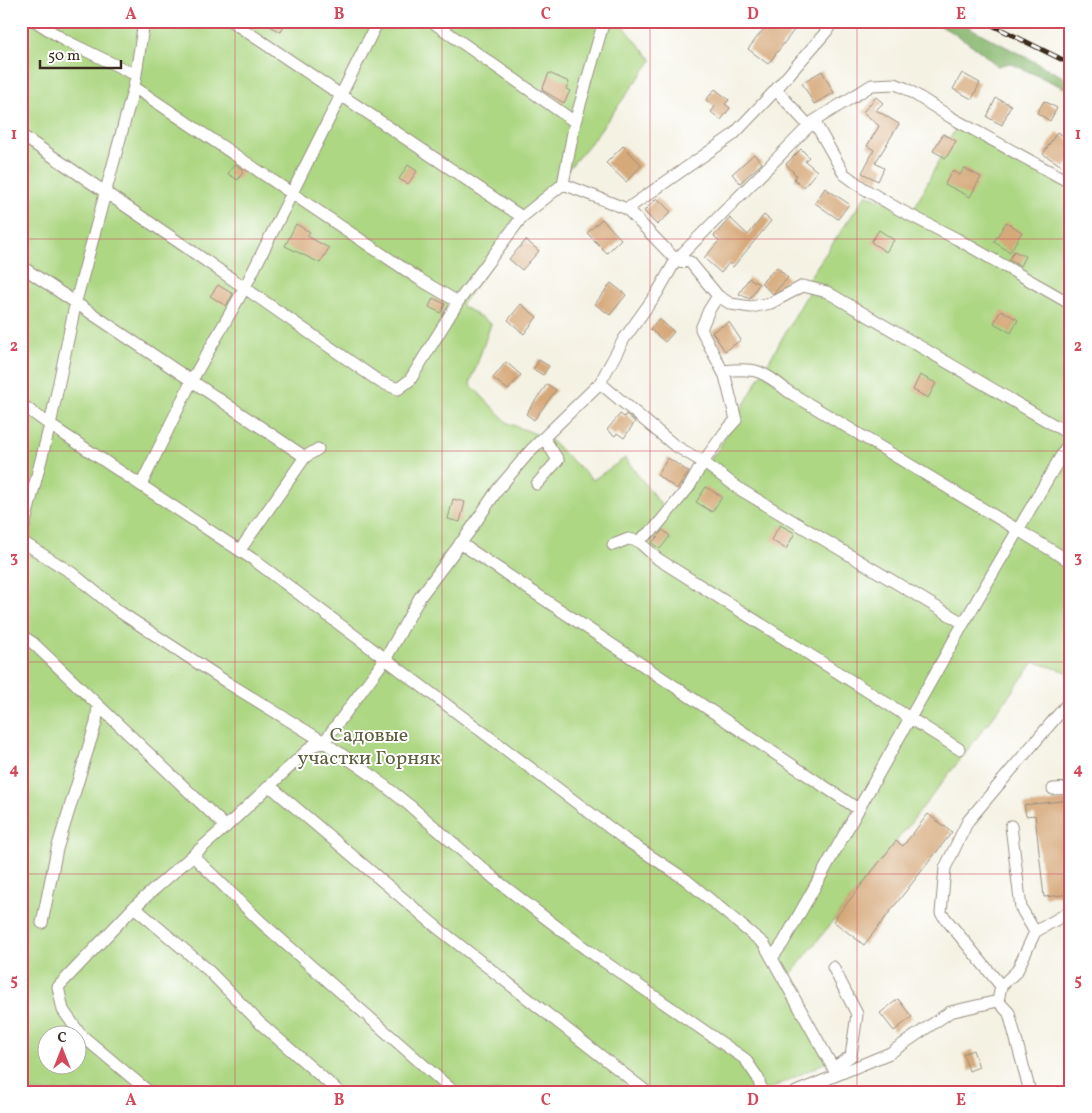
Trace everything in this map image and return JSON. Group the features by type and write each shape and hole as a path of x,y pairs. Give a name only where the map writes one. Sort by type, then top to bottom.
{"street":[{"path":"35,21 66,41 136,75"},
{"path":"144,21 134,87 76,301 50,425 23,521 21,541 72,572 129,618 228,683 324,742 370,774 496,880 571,937 745,1059 758,1078 762,1092"},
{"path":"231,21 522,217"},
{"path":"141,485 192,380 244,288 378,21"},
{"path":"431,21 575,122"},
{"path":"21,135 380,382 398,388 410,380 458,302 522,217 563,184 575,122 604,21"},
{"path":"627,209 733,135 776,90 826,32 833,21"},
{"path":"149,1092 80,1034 63,1010 58,987 134,907 226,827 312,746 324,742 386,658 420,597 498,488 544,438 600,383 624,339 657,293 676,260 812,123 872,84 895,84 905,88 952,118 1071,183"},
{"path":"134,87 293,192 419,279 458,302"},
{"path":"776,90 812,123 844,174 862,188 957,239 1071,304"},
{"path":"563,184 627,209 676,260 690,262 718,296 731,304 751,308 771,303 803,286 827,292 1071,435"},
{"path":"21,266 76,301 97,318 305,457"},
{"path":"638,541 655,528 689,486 703,462 736,420 723,371 701,329 709,310 718,296"},
{"path":"723,371 745,368 765,373 788,392 1071,562"},
{"path":"600,383 674,445 703,462 741,490 963,623"},
{"path":"21,404 240,550 626,840 685,880 764,944 835,1072"},
{"path":"537,484 558,460 544,438"},
{"path":"772,958 963,623 1071,439"},
{"path":"240,550 305,457 318,449"},
{"path":"613,545 628,539 638,541 658,559 959,749"},
{"path":"460,543 858,809"},
{"path":"21,635 33,643 226,827"},
{"path":"1001,986 941,913 945,868 968,821 1069,702"},
{"path":"42,923 57,849 96,723 98,705"},
{"path":"270,786 439,929 647,1092"},
{"path":"1053,789 1071,788"},
{"path":"1011,826 1022,908 1035,932"},
{"path":"193,856 261,922 454,1092"},
{"path":"134,907 207,969 260,1023 339,1092"},
{"path":"998,1001 1001,986 1017,971 1035,932 1071,911"},
{"path":"833,966 857,1014 851,1056 835,1072"},
{"path":"796,1092 835,1072 890,1053 950,1012 998,1001"},
{"path":"998,1001 1009,1013 1030,1092"}],"green space":[{"name":"Садовые участки Горняк","path":"21,21 619,21 652,60 589,145 524,220 461,305 491,324 470,384 508,423 549,439 593,480 625,458 666,511 718,450 808,293 809,278 866,195 914,209 957,125 1071,187 1071,673 1034,662 943,782 787,979 828,1061 764,1092 21,1092"},
{"path":"929,21 957,21 1071,81 1071,91 1010,63 997,66 965,41"}],"building":[{"path":"260,21 286,21 281,32"},
{"path":"770,21 794,21 791,26 795,29 768,64 748,49"},
{"path":"822,71 834,93 814,104 802,83"},
{"path":"549,73 569,82 566,89 570,91 564,103 542,90"},
{"path":"962,73 980,83 972,99 953,89"},
{"path":"715,89 729,100 725,104 730,108 721,120 711,112 715,107 706,100"},
{"path":"876,97 883,103 876,110 899,124 875,163 884,168 878,181 862,173 874,150 867,146 879,126 863,112"},
{"path":"996,98 1011,105 1002,125 987,117"},
{"path":"1044,101 1057,108 1050,121 1037,113"},
{"path":"1057,132 1071,141 1071,159 1065,168 1043,154"},
{"path":"943,134 956,141 946,158 933,151"},
{"path":"623,146 642,165 626,182 606,163"},
{"path":"801,149 809,157 805,161 817,171 804,187 794,179 796,175 786,164"},
{"path":"754,154 762,163 740,183 732,174"},
{"path":"234,164 244,170 238,180 228,174"},
{"path":"408,165 417,171 408,184 399,179"},
{"path":"964,168 981,177 970,197 945,184 952,171 960,175"},
{"path":"825,188 849,204 838,219 815,203"},
{"path":"657,198 671,212 657,225 644,211"},
{"path":"764,215 771,221 733,267 729,263 721,273 704,258 719,241 714,236 730,218 748,235"},
{"path":"602,219 621,239 607,253 587,233"},
{"path":"1006,222 1022,232 1010,252 994,242"},
{"path":"296,224 310,232 307,236 329,248 320,263 285,246"},
{"path":"879,230 894,240 886,252 871,242"},
{"path":"526,240 539,251 522,270 509,259"},
{"path":"1014,251 1025,256 1020,266 1009,260"},
{"path":"777,267 788,278 773,294 761,283"},
{"path":"749,278 759,284 750,299 739,294"},
{"path":"611,283 626,295 610,315 595,304"},
{"path":"218,285 233,294 226,306 210,296"},
{"path":"433,298 445,304 441,313 429,307"},
{"path":"521,304 537,317 524,334 508,320"},
{"path":"1001,310 1018,320 1011,333 994,323"},
{"path":"659,319 674,332 665,342 650,329"},
{"path":"729,322 741,340 725,351 712,332"},
{"path":"539,360 549,366 543,375 533,369"},
{"path":"506,362 521,375 508,390 493,378"},
{"path":"920,375 936,383 928,398 913,390"},
{"path":"547,384 556,390 534,420 526,414"},
{"path":"620,414 624,417 626,414 635,422 624,438 617,433 615,436 607,430"},
{"path":"668,458 689,472 677,489 657,475"},
{"path":"706,487 722,497 712,512 696,502"},
{"path":"453,499 465,502 460,522 448,519"},
{"path":"780,525 795,533 786,549 771,540"},
{"path":"663,530 670,536 660,549 652,543"},
{"path":"1071,800 1071,894 1044,897 1035,815 1026,816 1024,805"},
{"path":"928,814 952,832 864,945 833,921 896,841 903,846"},
{"path":"898,999 912,1017 894,1031 880,1013"},
{"path":"973,1050 979,1067 969,1071 963,1054"}],"railway":[{"path":"984,21 1071,64"}]}
